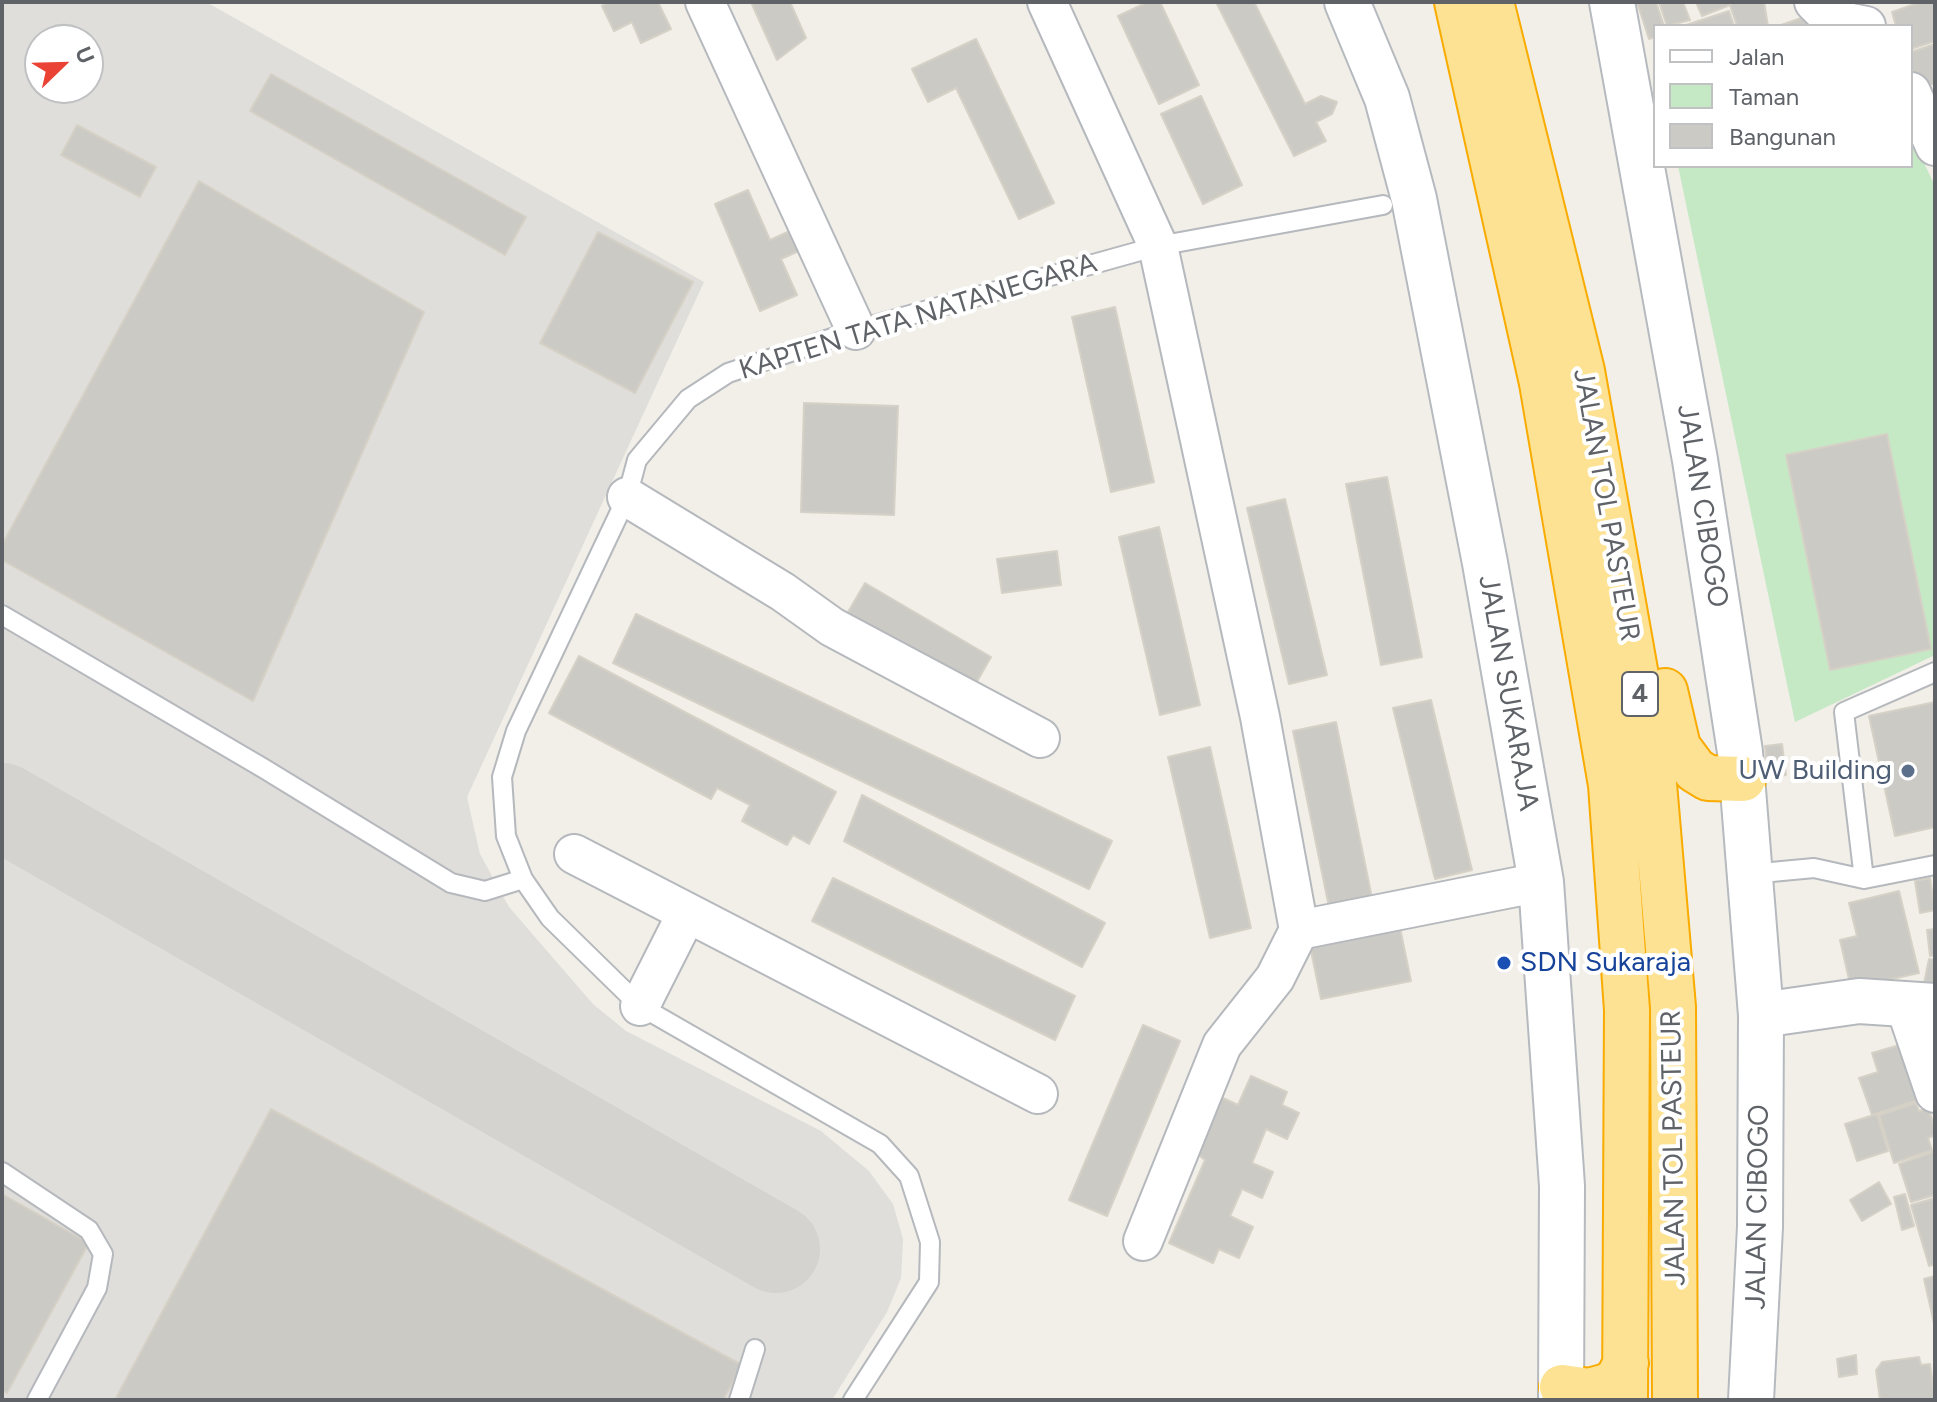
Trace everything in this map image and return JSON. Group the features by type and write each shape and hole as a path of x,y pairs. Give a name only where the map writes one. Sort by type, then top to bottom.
{"highway":[{"name":"JALAN TOL PASTEUR","path":"1457,2 1542,383 1611,785 1627,1010 1626,1382"},
{"name":"JALAN TOL PASTEUR","path":"1491,2 1582,371 1653,772 1672,992 1675,1400"},
{"path":"1604,482 1657,656 1678,747 1695,770 1708,778 1743,779"},
{"path":"1562,1394 1589,1391 1617,1380 1626,1382"}],"main road":[{"name":"JALAN SUKARAJA","path":"1347,2 1387,98 1399,202 1485,563 1541,882 1562,1186 1562,1394"},
{"name":"JALAN CIBOGO","path":"1612,2 1695,460 1743,779 1761,1015 1760,1227 1751,1400"},
{"path":"1761,1015 1859,1001 1920,1004"}],"street":[{"path":"705,2 856,330"},
{"path":"1047,2 1158,246 1260,717 1299,930 1275,978 1222,1045 1143,1241"},
{"path":"1814,2 1831,19 1856,24"},
{"path":"1913,96 1935,146"},
{"path":"627,497 783,592 832,627 1040,738"},
{"path":"574,854 686,915 1038,1094"},
{"path":"1299,930 1541,882"},
{"path":"640,1006 686,915"},
{"path":"1920,1004 1935,1093"}],"lane":[{"name":"KAPTEN TATA NATANEGARA","path":"853,1400 929,1282 930,1242 909,1176 880,1144 640,1006 550,918 523,879 506,836 502,777 516,731 627,497 637,460 688,399 728,373 856,330 1158,246 1399,202"},
{"path":"2,615 451,883 485,891 523,879"},
{"path":"1864,879 1844,712 1935,672"},
{"path":"1892,693 1935,683"},
{"path":"1750,874 1814,868 1864,879 1935,865"},
{"path":"2,1172 89,1230 103,1254 97,1288 37,1400"},
{"path":"739,1400 755,1349"}],"shaded area":[{"path":"2,2 206,2 704,282 467,797 480,854 509,907 593,1004 626,1031 821,1131 869,1171 893,1204 903,1239 901,1278 887,1312 832,1400 2,1400"}],"green space":[{"path":"1913,140 1935,186 1935,655 1795,722 1678,168 1913,168"}],"building":[{"path":"610,2 658,2 671,29 641,43 632,22 614,31 602,6"},
{"path":"751,2 790,2 806,38 777,60"},
{"path":"1148,2 1160,2 1199,85 1159,104 1118,16"},
{"path":"1216,2 1254,2 1305,104 1321,96 1337,102 1332,114 1316,122 1326,141 1294,156"},
{"path":"1637,2 1656,2 1663,24 1653,24 1653,38 1649,39"},
{"path":"1659,2 1683,2 1690,20 1666,24"},
{"path":"1696,2 1729,2 1730,5 1702,16"},
{"path":"1729,2 1764,2 1768,24 1736,24"},
{"path":"1921,2 1935,2 1935,41 1913,48 1913,24 1895,24 1892,12"},
{"path":"1729,11 1733,24 1689,24"},
{"path":"1816,13 1820,24 1784,24"},
{"path":"976,39 1054,203 1019,219 956,88 928,102 912,69"},
{"path":"1935,44 1935,83 1916,90 1913,83 1913,51"},
{"path":"271,74 526,217 505,255 250,111"},
{"path":"1201,96 1242,185 1203,204 1161,114"},
{"path":"77,125 156,167 140,197 61,155"},
{"path":"199,181 424,312 253,701 2,560 2,545"},
{"path":"748,190 770,240 792,230 801,250 781,259 797,295 760,311 715,204"},
{"path":"598,232 693,282 635,393 540,343"},
{"path":"1115,307 1154,482 1111,492 1072,317"},
{"path":"804,403 898,406 894,515 801,512"},
{"path":"1887,434 1931,649 1830,670 1786,455"},
{"path":"1387,477 1422,657 1381,665 1346,484"},
{"path":"1285,499 1327,675 1289,684 1247,508"},
{"path":"1159,527 1200,705 1160,715 1119,537"},
{"path":"1057,551 1061,585 1002,593 997,559"},
{"path":"865,583 991,657 967,699 841,624"},
{"path":"636,614 1112,841 1089,889 613,663"},
{"path":"579,656 836,792 809,844 793,835 787,845 742,821 750,805 717,788 711,799 549,713"},
{"path":"1431,700 1472,870 1435,879 1393,708"},
{"name":"UW Building","path":"1935,702 1935,827 1895,836 1869,716"},
{"path":"1336,722 1372,898 1329,907 1293,731"},
{"path":"1782,744 1786,775 1768,777 1765,746"},
{"path":"1210,747 1251,928 1210,938 1168,757"},
{"path":"862,795 1105,923 1082,967 844,841"},
{"path":"833,878 1075,996 1055,1040 812,921"},
{"path":"1930,878 1935,910 1920,913 1915,881"},
{"path":"1899,891 1919,973 1851,988 1840,940 1857,936 1849,903"},
{"path":"1400,928 1411,981 1321,999 1310,946"},
{"path":"1935,929 1935,955 1930,956 1927,930"},
{"path":"1929,959 1935,960 1935,991 1923,988"},
{"path":"1143,1025 1180,1041 1107,1216 1069,1200"},
{"path":"1910,1042 1928,1097 1872,1115 1859,1078 1878,1072 1872,1053"},
{"path":"1251,1076 1287,1092 1282,1105 1299,1113 1287,1139 1266,1129 1252,1163 1273,1172 1262,1198 1242,1189 1230,1216 1253,1227 1239,1258 1219,1249 1213,1263 1169,1243 1205,1160 1196,1153 1221,1097 1238,1105"},
{"path":"1916,1103 1919,1111 1928,1108 1935,1129 1935,1135 1928,1138 1932,1150 1894,1163 1879,1115"},
{"path":"271,1109 742,1365 723,1400 115,1400"},
{"path":"1877,1114 1888,1151 1857,1161 1845,1124"},
{"path":"1935,1151 1935,1195 1911,1202 1899,1164"},
{"path":"1879,1182 1891,1204 1862,1221 1850,1200"},
{"path":"2,1194 89,1243 7,1393 2,1390"},
{"path":"1905,1194 1914,1226 1902,1230 1894,1197"},
{"path":"1935,1198 1935,1264 1929,1266 1911,1205"},
{"path":"1935,1276 1935,1328 1924,1279"},
{"path":"1856,1355 1857,1374 1839,1377 1837,1359"},
{"path":"1919,1357 1921,1365 1930,1364 1935,1400 1880,1400 1876,1370 1882,1362"}],"taxiway":[{"path":"2,807 776,1249"}],"place":[{"name":"UW Building","path":"1908,771"},
{"name":"SDN Sukaraja","path":"1504,963"}]}
